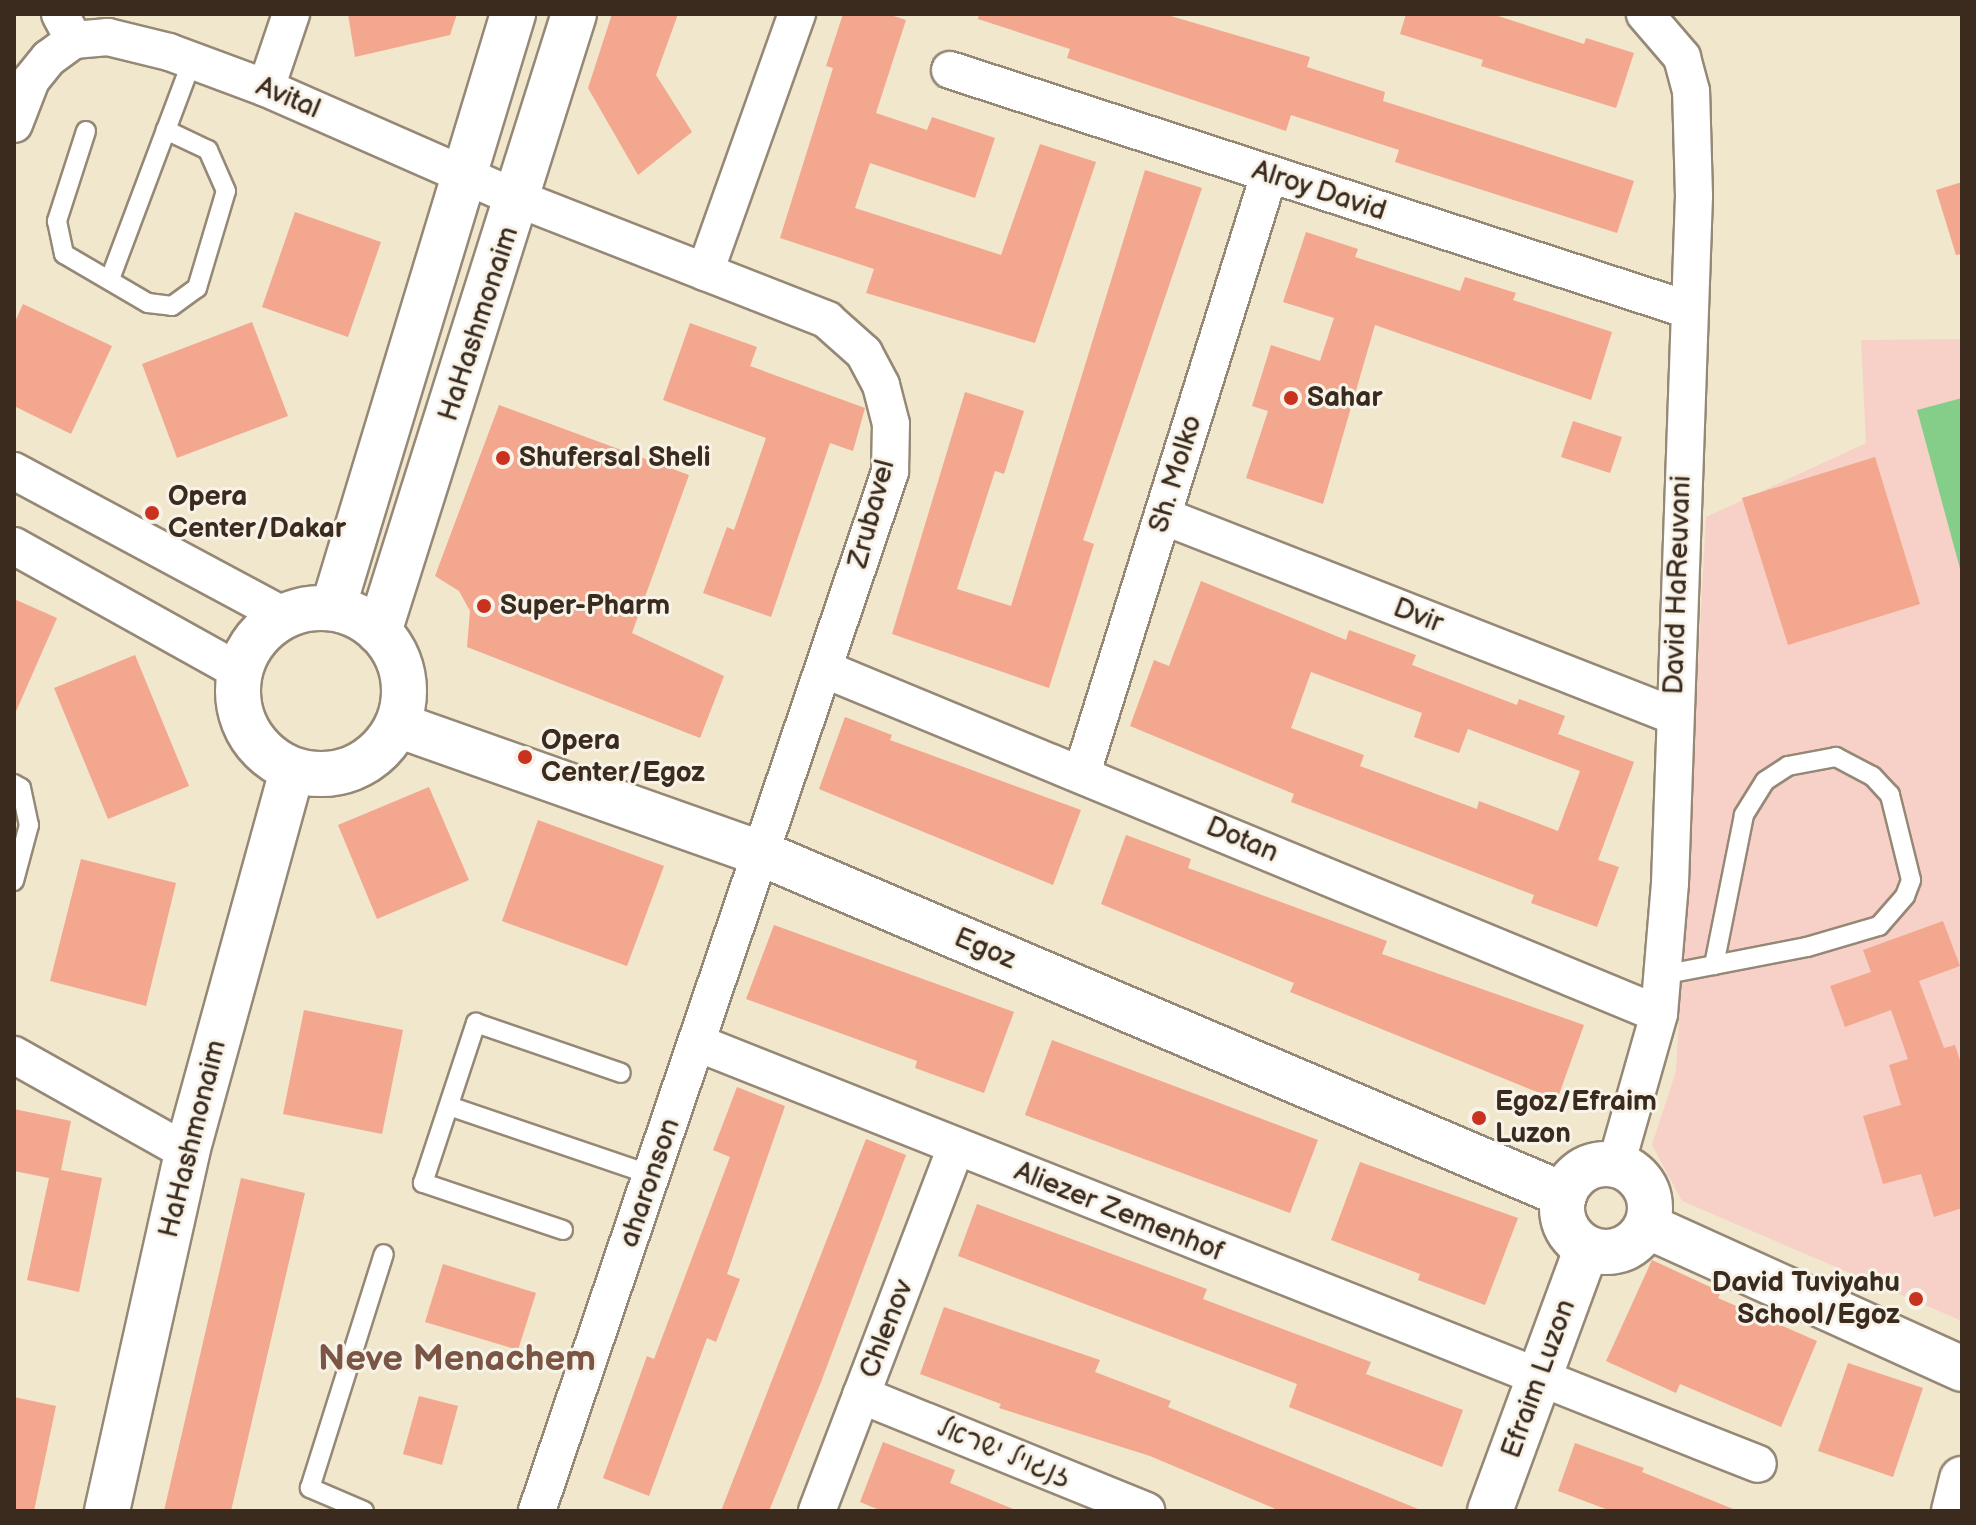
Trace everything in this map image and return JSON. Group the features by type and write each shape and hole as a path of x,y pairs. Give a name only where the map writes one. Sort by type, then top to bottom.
{"street":[{"path":"266,88 291,14"},
{"name":"HaHashmonaim","path":"333,608 513,14"},
{"name":"HaHashmonaim","path":"379,632 519,199 574,14"},
{"path":"705,272 797,14"},
{"name":"David HaReuvani","path":"1616,1165 1659,1014 1670,883 1672,715 1695,146 1691,91 1682,57 1645,14"},
{"path":"14,124 31,80 49,58 67,27"},
{"name":"Avital","path":"67,27 192,61 266,88 519,199"},
{"name":"Alroy David","path":"950,70 1689,310"},
{"name":"Sh. Molko","path":"1082,773 1269,175"},
{"name":"Zrubavel","path":"519,199 827,320 864,353 881,385 891,424 890,472 760,853"},
{"path":"14,471 284,616"},
{"name":"Dvir","path":"1163,516 1672,715"},
{"path":"14,546 239,671"},
{"path":"333,608 379,632 403,676 398,725 387,743 354,769 334,775 292,770 271,759 242,719 239,671 248,648 284,616 333,608"},
{"name":"Dotan","path":"824,669 1082,773 1659,1014"},
{"name":"Egoz","path":"398,725 760,853 1564,1195"},
{"name":"HaHashmonaim","path":"107,1511 187,1152 292,770"},
{"name":"aharonson","path":"537,1511 700,1044 760,853"},
{"name":"Aliezer Zemenhof","path":"700,1044 1538,1381 1758,1464"},
{"path":"14,1055 187,1152"},
{"name":"Chlenov","path":"817,1511 956,1147"},
{"path":"1616,1165 1646,1188 1647,1226 1635,1242 1617,1251 1587,1248 1566,1226 1564,1195 1590,1167 1616,1165"},
{"path":"1647,1226 1962,1369"},
{"name":"Efraim Luzon","path":"1490,1511 1587,1248"},
{"name":"זנגויל ישראל","path":"861,1395 1146,1511"},
{"path":"1954,1511 1962,1479"}],"lane":[{"path":"110,279 192,61"},
{"path":"86,131 57,221 64,254 148,303 172,306 197,288 226,191 208,150 166,130"},
{"path":"1662,975 1714,965 1879,926 1905,896 1911,880 1890,795 1872,776 1836,757 1788,766 1765,781 1744,815 1714,965"},
{"path":"14,784 21,788 29,825 14,881"},
{"path":"563,1230 423,1183 476,1023 621,1073"},
{"path":"449,1106 652,1175"},
{"path":"364,1511 310,1488 384,1254"}],"shaded area":[{"path":"1962,339 1962,1321 1682,1201 1652,1145 1676,1071 1706,517 1866,443 1861,340"}],"green space":[{"path":"1962,398 1962,576 1917,410"}],"building":[{"path":"348,14 457,14 450,35 355,57"},
{"path":"612,14 678,14 656,75 692,132 638,175 588,88"},
{"path":"843,14 887,14 906,20 876,113 927,130 932,117 995,138 975,198 870,163 855,208 1001,255 1040,144 1096,162 1035,343 866,293 874,269 780,238 833,68 826,66"},
{"path":"979,14 1164,14 1310,57 1307,67 1385,92 1383,101 1634,181 1617,233 1395,162 1399,150 1291,115 1286,131 1067,58 1070,49 978,19"},
{"path":"1406,14 1492,14 1584,44 1586,38 1634,53 1616,108 1481,66 1483,60 1400,34"},
{"path":"1145,170 1202,188 1083,540 1094,544 1049,688 892,634 965,392 1024,411 1004,474 995,471 957,589 1011,606"},
{"path":"1962,182 1962,254 1956,255 1936,190"},
{"path":"295,212 381,242 348,337 262,307"},
{"path":"1306,232 1358,249 1355,257 1460,291 1465,277 1516,293 1513,300 1612,332 1591,400 1375,325 1323,504 1246,478 1268,411 1252,406 1271,345 1320,361 1334,318 1283,302"},
{"path":"23,304 112,346 71,434 14,406 14,324"},
{"path":"252,322 288,416 177,458 142,364"},
{"path":"690,323 757,347 750,366 865,408 853,451 830,443 771,617 703,593 727,527 734,530 766,438 663,400"},
{"path":"499,405 689,475 632,633 724,676 700,738 467,647 470,611 459,591 435,576"},
{"path":"1573,421 1622,437 1610,473 1561,457"},
{"path":"1875,457 1920,604 1788,645 1742,498"},
{"path":"1201,581 1346,640 1349,630 1416,655 1412,665 1517,705 1519,699 1565,716 1558,734 1634,762 1598,860 1619,867 1597,927 1531,903 1534,895 1291,802 1294,794 1130,726 1154,660 1169,666","holes":["1311,672 1422,713 1414,737 1459,753 1468,729 1580,771 1558,831 1479,801 1477,809 1360,766 1364,755 1291,728"]},
{"path":"14,599 57,618 14,716"},
{"path":"135,655 189,786 108,819 54,688"},
{"path":"845,717 892,735 890,740 1081,810 1053,885 819,789"},
{"path":"429,787 469,880 377,919 338,825"},
{"path":"538,820 664,866 627,966 502,921"},
{"path":"1126,835 1191,859 1188,868 1387,941 1382,954 1584,1025 1557,1100 1290,992 1294,983 1101,904"},
{"path":"81,859 176,883 146,1006 50,981"},
{"path":"1943,921 1960,966 1919,981 1944,1048 1955,1045 1962,1067 1962,1208 1934,1217 1921,1174 1883,1184 1863,1116 1901,1105 1889,1065 1908,1059 1891,1010 1845,1027 1830,986 1871,972 1863,950"},
{"path":"774,925 1014,1012 984,1093 915,1068 917,1061 746,999"},
{"path":"304,1010 403,1030 382,1134 283,1114"},
{"path":"1052,1040 1318,1140 1290,1213 1025,1115"},
{"path":"737,1087 785,1106 727,1274 740,1279 716,1342 707,1338 649,1496 603,1478 647,1356 654,1359 730,1157 713,1150"},
{"path":"14,1109 71,1121 61,1170 102,1178 79,1292 27,1280 49,1178 14,1171"},
{"path":"866,1139 906,1155 821,1382 769,1511 721,1511"},
{"path":"1360,1162 1518,1218 1485,1305 1418,1280 1420,1274 1331,1240"},
{"path":"241,1178 305,1193 231,1511 164,1511"},
{"path":"977,1204 1207,1289 1203,1299 1371,1362 1366,1374 1463,1410 1442,1467 1289,1407 1297,1384 958,1256"},
{"path":"1652,1260 1721,1292 1718,1298 1817,1341 1781,1427 1680,1384 1676,1393 1606,1361"},
{"path":"443,1264 536,1293 518,1350 425,1322"},
{"path":"944,1307 1100,1360 1095,1372 1171,1401 1168,1407 1423,1511 1280,1511 1150,1456 999,1408 1001,1404 920,1374"},
{"path":"1848,1363 1923,1388 1893,1477 1818,1451"},
{"path":"419,1396 458,1406 442,1465 403,1454"},
{"path":"14,1397 56,1406 34,1511 14,1511"},
{"path":"883,1442 955,1470 950,1483 1018,1511 882,1511 860,1502"},
{"path":"1575,1443 1644,1468 1642,1472 1738,1511 1611,1511 1558,1491"}],"place":[{"name":"Sahar","path":"1291,398"},
{"name":"Shufersal Sheli","path":"503,458"},
{"name":"Opera Center/Dakar","path":"152,513"},
{"name":"Super-Pharm","path":"484,606"},
{"name":"Opera Center/Egoz","path":"525,757"},
{"name":"Egoz/Efraim Luzon","path":"1479,1118"},
{"name":"David Tuviyahu School/Egoz","path":"1916,1299"}],"district":[{"name":"Neve Menachem","path":"457,1360"}]}
